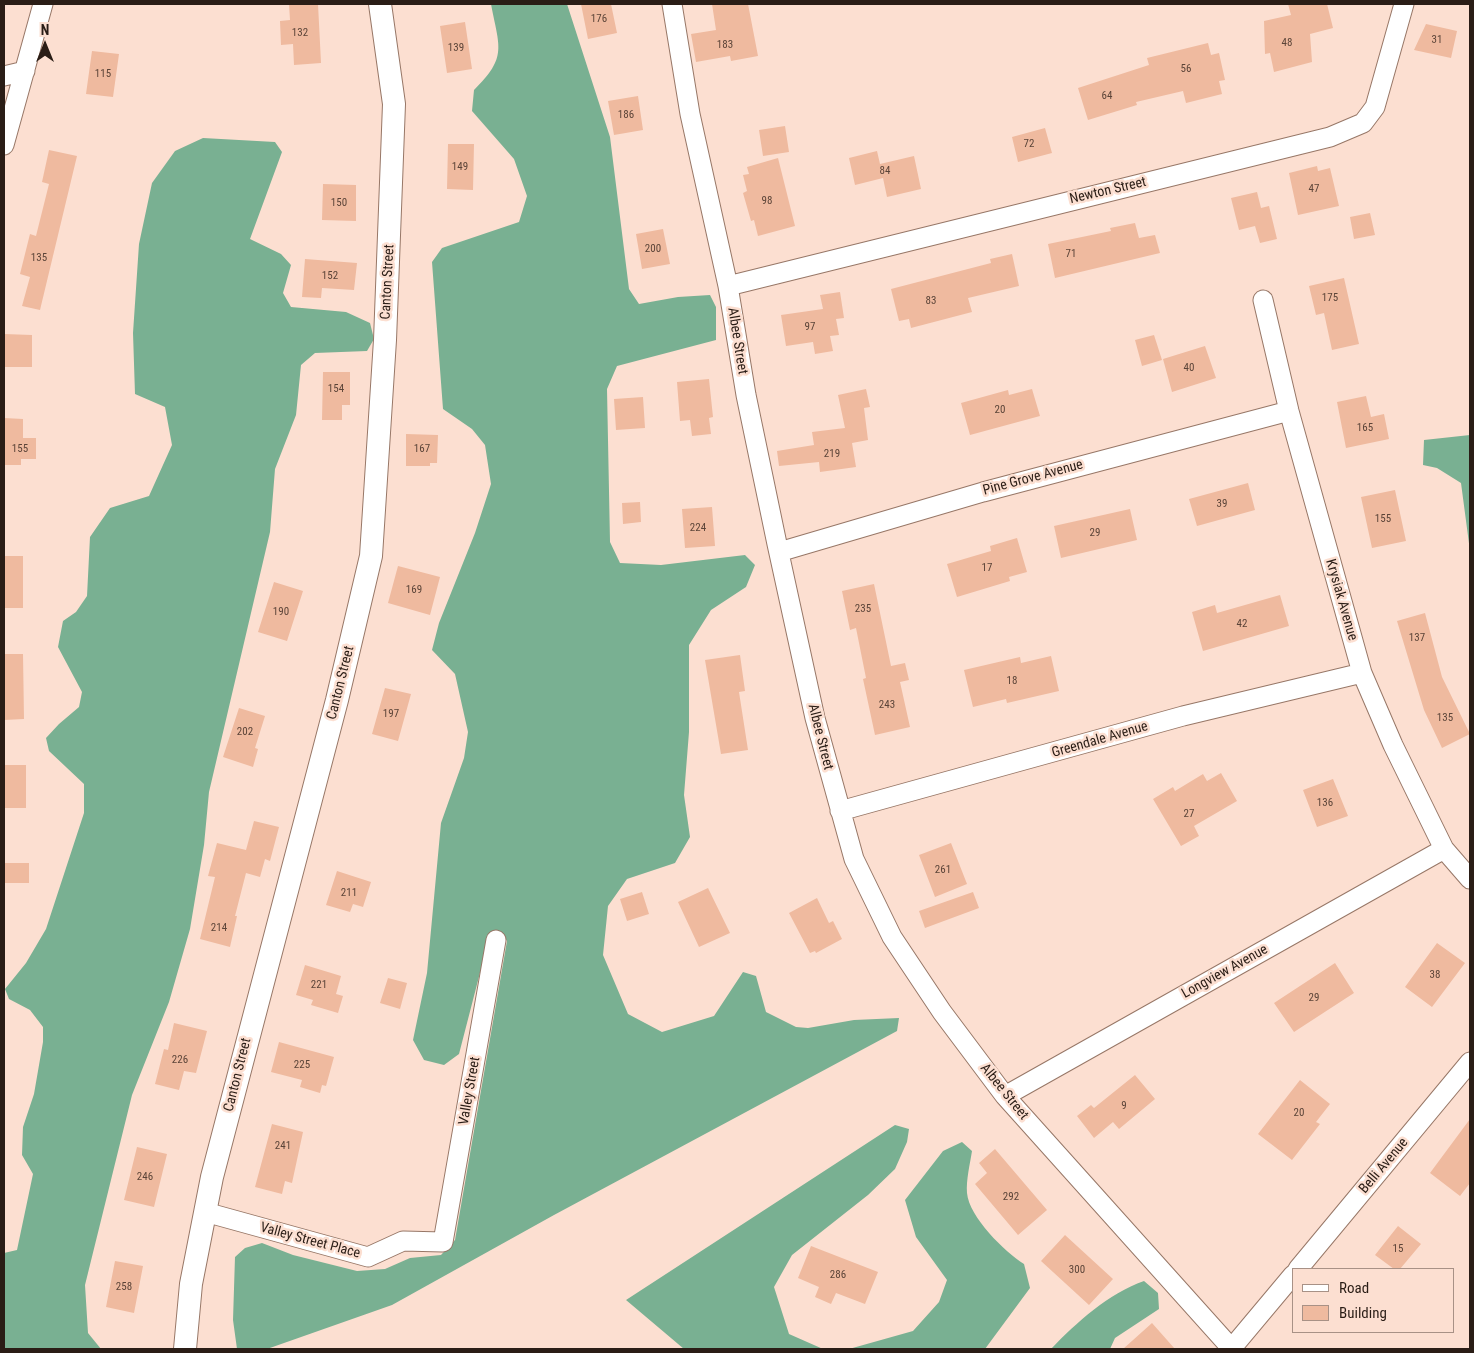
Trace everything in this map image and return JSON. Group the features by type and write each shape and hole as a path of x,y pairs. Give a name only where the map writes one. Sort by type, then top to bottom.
{"street":[{"path":"4,145 43,4"},
{"name":"Canton Street","path":"185,1349 191,1284 205,1212 252,1020 337,700 372,556 384,348 394,104 380,4"},
{"name":"Albee Street","path":"672,4 690,114 728,286 746,395 779,552 815,718 854,859 892,937 942,1012 1006,1096 1232,1349"},
{"name":"Newton Street","path":"728,286 1330,137 1363,123 1375,107 1404,4"},
{"path":"4,76 25,71"},
{"name":"Krysiak Avenue","path":"1263,300 1289,410 1362,673 1393,745 1444,849 1470,879"},
{"name":"Pine Grove Avenue","path":"779,552 983,492 1289,410"},
{"name":"Greendale Avenue","path":"840,811 1182,716 1362,673"},
{"name":"Longview Avenue","path":"1006,1096 1444,849"},
{"name":"Valley Street","path":"443,1242 496,940"},
{"name":"Belli Avenue","path":"1299,1268 1470,1062"},
{"name":"Valley Street Place","path":"205,1212 368,1257 403,1241 443,1242"},
{"path":"1232,1349 1292,1276"}],"green space":[{"path":"491,4 567,4 610,137 629,289 639,304 678,297 710,295 716,307 716,340 617,366 607,389 610,542 620,563 661,565 745,555 755,565 746,587 711,610 689,645 689,732 684,795 690,837 675,863 627,879 608,906 603,955 628,1014 662,1032 714,1016 743,972 756,976 766,1012 796,1027 808,1028 854,1020 899,1018 897,1031 554,1215 392,1305 267,1349 237,1349 233,1320 235,1257 245,1248 262,1243 293,1255 357,1271 385,1269 410,1258 441,1255 455,1240 507,941 501,932 490,934 459,1054 444,1065 424,1060 413,1040 427,973 441,823 464,758 468,732 455,674 432,650 439,623 475,533 491,484 485,445 472,429 443,409 432,262 442,248 519,222 527,196 514,159 472,111 474,90 492,69 498,51"},
{"path":"203,138 275,142 282,152 250,239 281,254 291,265 283,293 291,307 346,312 370,323 374,339 367,351 315,353 301,365 296,415 275,469 270,532 209,792 204,845 190,929 169,1002 132,1095 85,1285 88,1333 101,1349 4,1349 4,1253 17,1250 33,1174 22,1155 23,1127 34,1094 43,1042 43,1027 30,1010 9,999 5,989 26,963 46,929 84,813 84,784 49,751 46,738 79,707 82,692 58,647 63,621 76,612 87,596 90,537 110,508 149,496 172,445 165,407 135,394 133,333 139,244 152,183 175,151"},
{"path":"1470,435 1470,551 1461,483 1437,468 1423,465 1424,440"},
{"path":"895,1125 909,1129 907,1142 895,1169 868,1195 792,1255 774,1287 789,1334 823,1349 684,1349 626,1300"},
{"path":"962,1142 972,1151 967,1193 974,1213 998,1243 1024,1264 1030,1288 985,1349 849,1349 913,1331 939,1302 947,1280 916,1237 905,1200 943,1151"},
{"path":"1144,1281 1158,1293 1159,1309 1115,1338 1110,1349 1051,1349 1071,1329 1106,1301"}],"building":[{"path":"289,4 318,4 321,63 294,65 293,44 281,45 280,21 290,20"},
{"path":"581,4 611,4 617,33 588,39"},
{"path":"712,4 748,4 758,56 731,61 730,56 696,62 691,34 716,30"},
{"path":"1288,4 1327,4 1333,28 1310,34 1312,62 1274,72 1270,53 1265,54 1264,21 1291,15"},
{"path":"465,22 472,69 447,73 440,26"},
{"path":"1426,24 1457,31 1451,58 1414,50"},
{"path":"1208,43 1211,55 1219,53 1225,80 1219,81 1222,94 1186,103 1183,91 1136,102 1137,105 1088,120 1078,88 1149,65 1147,58"},
{"path":"92,51 119,54 113,97 86,94"},
{"path":"638,96 643,130 614,135 608,101"},
{"path":"785,126 789,152 763,156 759,130"},
{"path":"1045,128 1052,153 1018,162 1012,137"},
{"path":"448,144 474,144 473,190 447,189"},
{"path":"49,150 77,156 40,310 22,306 30,277 20,274 30,234 36,236 49,184 42,182"},
{"path":"877,151 880,164 914,156 921,189 887,197 883,178 855,185 849,158"},
{"path":"778,158 795,226 758,236 754,220 751,221 743,193 747,191 743,175 749,174 747,167"},
{"path":"1317,166 1318,171 1330,168 1339,206 1298,215 1289,173"},
{"path":"323,184 356,185 356,221 322,220"},
{"path":"1257,192 1261,208 1269,206 1277,239 1260,243 1255,226 1239,230 1231,198"},
{"path":"1370,213 1375,235 1354,239 1350,217"},
{"path":"1135,223 1139,238 1155,235 1160,253 1055,278 1048,244 1111,231 1110,228"},
{"path":"663,229 670,264 642,269 636,234"},
{"path":"1012,254 1019,286 968,298 972,312 911,328 909,319 899,321 891,289 991,263 990,259"},
{"path":"305,259 357,263 354,290 322,288 321,298 302,297"},
{"path":"1344,278 1359,344 1332,350 1324,313 1316,315 1309,286"},
{"path":"840,292 844,318 836,319 839,335 830,336 833,351 815,354 813,342 786,346 781,315 823,309 820,295"},
{"path":"4,334 32,335 32,367 4,367"},
{"path":"1154,335 1162,360 1142,366 1135,340"},
{"path":"1205,346 1216,378 1172,392 1163,359"},
{"path":"323,372 350,372 350,405 342,405 342,420 322,420"},
{"path":"709,379 713,417 709,418 711,434 692,436 690,420 680,421 677,382"},
{"path":"866,389 870,407 864,408 868,440 852,443 856,467 820,472 819,462 779,466 777,451 814,445 812,432 845,428 838,395"},
{"path":"1032,389 1040,416 970,435 961,403 1008,390 1009,395"},
{"path":"1366,396 1371,417 1384,414 1389,439 1346,448 1337,402"},
{"path":"643,397 645,428 616,430 614,399"},
{"path":"4,418 23,419 23,438 36,438 36,459 21,459 21,465 4,465"},
{"path":"406,434 438,435 437,463 430,463 430,466 406,466"},
{"path":"1248,483 1255,510 1197,526 1189,499"},
{"path":"1395,490 1406,541 1372,548 1361,497"},
{"path":"640,502 641,522 623,524 622,503"},
{"path":"712,507 715,546 685,548 682,509"},
{"path":"1130,509 1137,540 1061,558 1054,526"},
{"path":"1017,538 1027,572 1009,577 1010,581 957,597 947,564 991,551 990,546"},
{"path":"4,556 23,556 23,608 4,608"},
{"path":"398,566 440,577 430,615 388,603"},
{"path":"274,582 303,591 287,641 258,632"},
{"path":"874,584 891,666 905,663 909,680 900,682 910,727 875,735 863,679 866,678 856,628 850,630 842,591"},
{"path":"1280,595 1289,626 1203,651 1192,612 1215,605 1217,613"},
{"path":"1425,613 1442,677 1470,734 1442,748 1424,710 1397,621"},
{"path":"4,654 23,654 24,719 4,720"},
{"path":"740,655 745,691 739,692 748,750 721,754 705,660"},
{"path":"1051,656 1059,691 1007,703 1006,699 973,707 964,670 1020,657 1021,663"},
{"path":"385,688 411,694 398,741 372,734"},
{"path":"239,708 265,716 255,748 258,749 253,767 223,757"},
{"path":"4,765 26,765 26,808 4,808"},
{"path":"1221,773 1237,801 1194,826 1199,836 1181,846 1153,799 1173,787 1175,791 1203,774 1207,781"},
{"path":"1333,779 1348,816 1317,827 1303,790"},
{"path":"254,821 279,827 270,861 265,859 260,877 246,873 235,916 237,916 230,947 200,939 215,877 208,876 217,843 246,850"},
{"path":"951,843 967,884 935,897 919,855"},
{"path":"4,863 29,863 29,883 4,883"},
{"path":"337,871 371,882 363,907 353,904 350,912 326,905"},
{"path":"708,888 730,933 699,947 678,902"},
{"path":"642,892 649,914 627,921 620,899"},
{"path":"973,892 979,908 925,928 919,911"},
{"path":"817,898 829,923 833,921 842,939 816,953 815,951 810,953 789,913"},
{"path":"1437,943 1465,963 1432,1007 1405,987"},
{"path":"1335,963 1354,993 1294,1032 1274,1003"},
{"path":"305,965 341,976 336,994 343,996 338,1013 311,1005 313,1000 296,995"},
{"path":"388,978 407,983 400,1009 380,1003"},
{"path":"174,1023 207,1031 196,1073 184,1071 179,1090 155,1084 164,1049 168,1050"},
{"path":"279,1042 334,1057 326,1086 322,1085 320,1093 300,1087 302,1080 271,1072"},
{"path":"1135,1075 1155,1099 1119,1129 1113,1122 1094,1138 1077,1116 1091,1105 1094,1108"},
{"path":"1300,1080 1330,1104 1316,1122 1320,1124 1292,1160 1258,1134"},
{"path":"1470,1119 1470,1183 1460,1196 1430,1173"},
{"path":"272,1124 303,1132 292,1183 285,1181 282,1194 255,1187"},
{"path":"137,1147 167,1154 154,1207 124,1200"},
{"path":"995,1149 1047,1210 1018,1235 975,1184 987,1173 979,1163"},
{"path":"1398,1226 1421,1244 1401,1268 1393,1268 1375,1255"},
{"path":"1065,1235 1113,1279 1089,1305 1041,1261"},
{"path":"811,1246 878,1272 865,1304 836,1293 831,1304 815,1297 819,1287 798,1278"},
{"path":"115,1261 143,1266 134,1313 106,1307"},
{"path":"1152,1323 1175,1349 1123,1349"}]}
